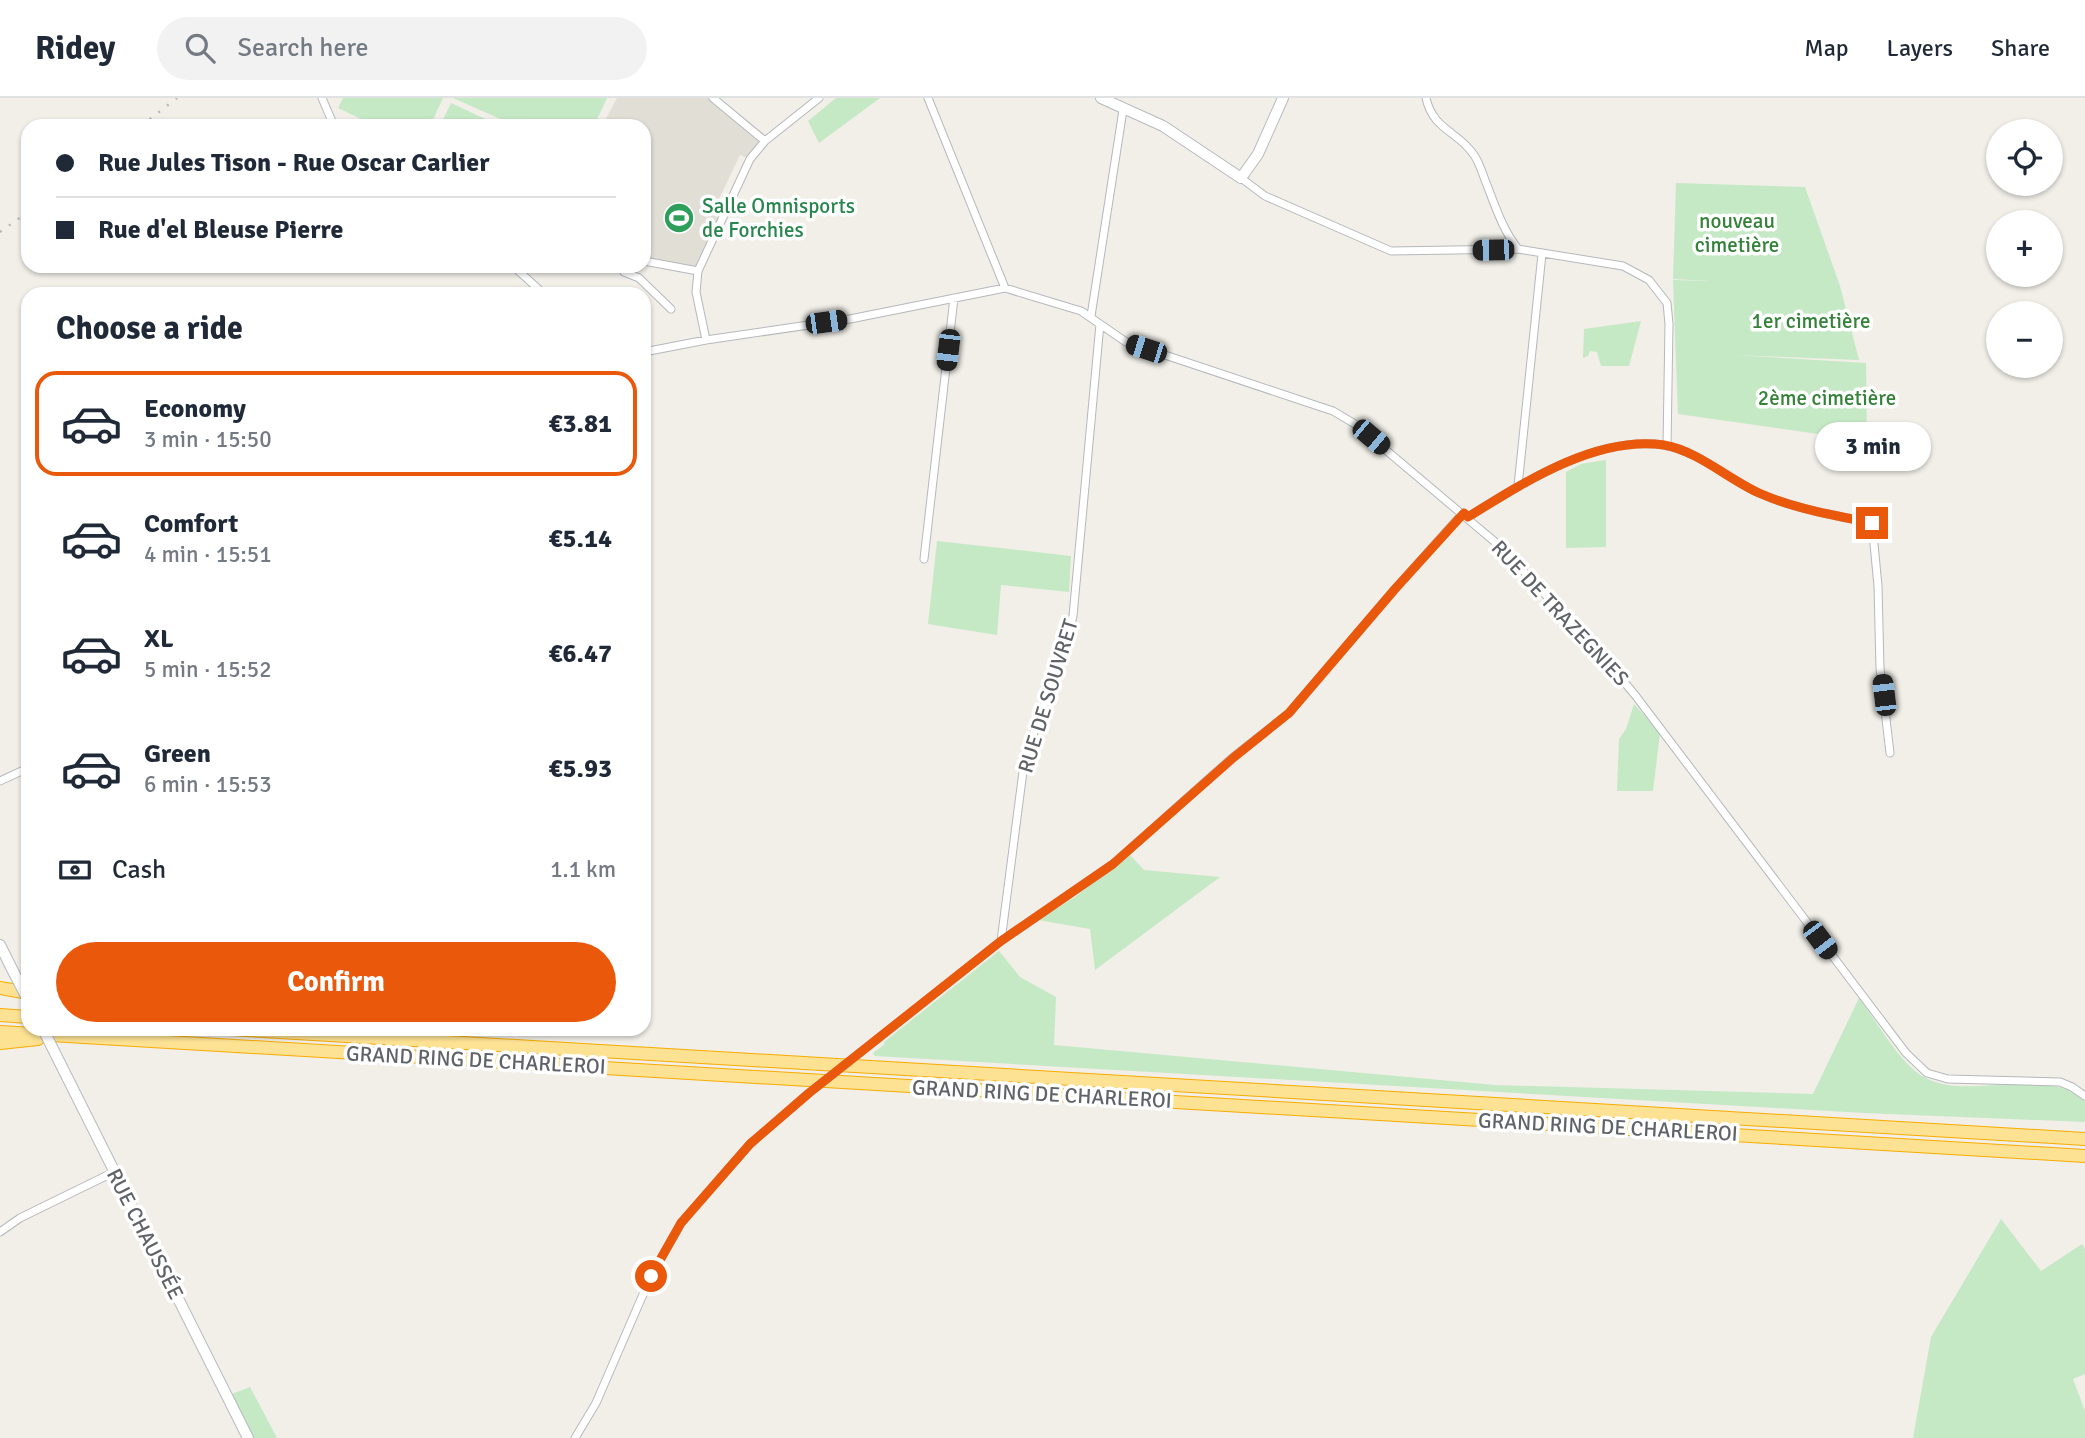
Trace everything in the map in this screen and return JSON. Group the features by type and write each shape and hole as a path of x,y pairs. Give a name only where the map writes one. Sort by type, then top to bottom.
{"highway":[{"path":"0,988 21,992"},
{"path":"0,1015 21,1016"},
{"name":"GRAND RING DE CHARLEROI","path":"0,1032 21,1033"},
{"path":"0,1043 53,1036"},
{"name":"GRAND RING DE CHARLEROI","path":"75,1036 2085,1156"},
{"name":"GRAND RING DE CHARLEROI","path":"376,1036 2085,1139"}],"main road":[{"path":"1101,98 1163,126 1241,178 1258,154 1283,98"},
{"path":"0,945 21,986"},
{"name":"RUE CHAUSSÉE","path":"46,1036 248,1438"}],"street":[{"path":"322,98 331,119"},
{"path":"713,98 765,141"},
{"path":"706,340 696,292 698,271 750,159 765,141 818,98"},
{"path":"651,351 850,319 1005,288 928,98"},
{"path":"1426,98 1429,112 1439,125 1476,157 1506,233 1518,249"},
{"path":"1091,316 1123,110"},
{"path":"1241,178 1265,197 1391,251 1518,249 1623,266 1649,280 1667,303 1667,446"},
{"path":"1518,486 1542,254"},
{"path":"651,262 698,271"},
{"path":"521,273 536,287"},
{"path":"626,273 639,278 648,287"},
{"name":"RUE DE TRAZEGNIES","path":"1005,288 1091,316 1126,342 1333,411 1355,424 1466,515 1529,574 1620,676 1906,1054 1927,1073 1948,1079 2060,1083 2085,1096"},
{"path":"651,290 671,309"},
{"path":"924,559 954,298"},
{"name":"RUE DE SOUVRET","path":"1001,941 1025,756 1065,650 1073,616 1100,324"},
{"path":"575,1438 596,1403 651,1276 681,1223 750,1144 809,1093 1001,941 1113,864 1233,758 1289,713 1395,589 1466,515 1518,486 1581,456 1648,444 1685,452 1760,493 1811,510 1872,523 1878,586 1880,668 1890,753"},
{"path":"0,781 21,771"},
{"path":"0,1232 20,1218 114,1172"}],"shaded area":[{"path":"617,98 713,98 765,141 750,159 740,155 719,199 729,205 698,271 651,262 651,119 606,119"}],"green space":[{"path":"343,98 443,98 433,119 361,119 338,108"},
{"path":"453,98 607,98 597,119 500,119"},
{"path":"836,98 880,98 819,143 808,121"},
{"path":"451,103 485,119 443,119"},
{"path":"1676,183 1805,187 1840,286 1859,360 1733,355 1866,363 1867,441 1678,414 1673,280 1711,281 1673,279"},
{"path":"1641,321 1629,366 1601,366 1597,352 1590,351 1588,356 1583,358 1584,329"},
{"path":"1606,460 1606,547 1566,548 1566,472 1581,464"},
{"path":"937,541 1071,556 1069,592 1001,585 997,635 928,624"},
{"path":"1634,704 1660,733 1653,791 1617,791 1619,739 1626,729"},
{"path":"1129,854 1144,870 1220,877 1095,970 1090,929 1038,920 1075,897"},
{"path":"999,951 1020,977 1056,997 1054,1045 1495,1085 1813,1094 1859,998 1900,1055 1915,1071 1933,1081 1953,1086 2023,1084 2046,1085 2067,1090 2085,1101 2085,1122 1864,1113 875,1056 873,1053 885,1044 884,1042"},
{"path":"2001,1219 2041,1271 2082,1244 2085,1249 2085,1374 2073,1379 2085,1411 2085,1438 1913,1438 1931,1337"},
{"path":"250,1387 277,1438 253,1438 232,1394"}],"railway":[{"path":"150,119 177,98"},
{"path":"0,232 21,217"}],"place":[{"name":"Salle Omnisports de Forchies","path":"679,218"}],"route":[{"path":"651,1276 681,1223 750,1144 809,1093 1001,941 1113,864 1233,758 1289,713 1464,513 1468,517 1518,486 1581,456 1648,444 1685,452 1760,493 1811,510 1872,523"}],"park label":[{"name":"nouveau cimetière","path":"1737,233"},
{"name":"1er cimetière","path":"1811,321"},
{"name":"2ème cimetière","path":"1827,398"}]}
